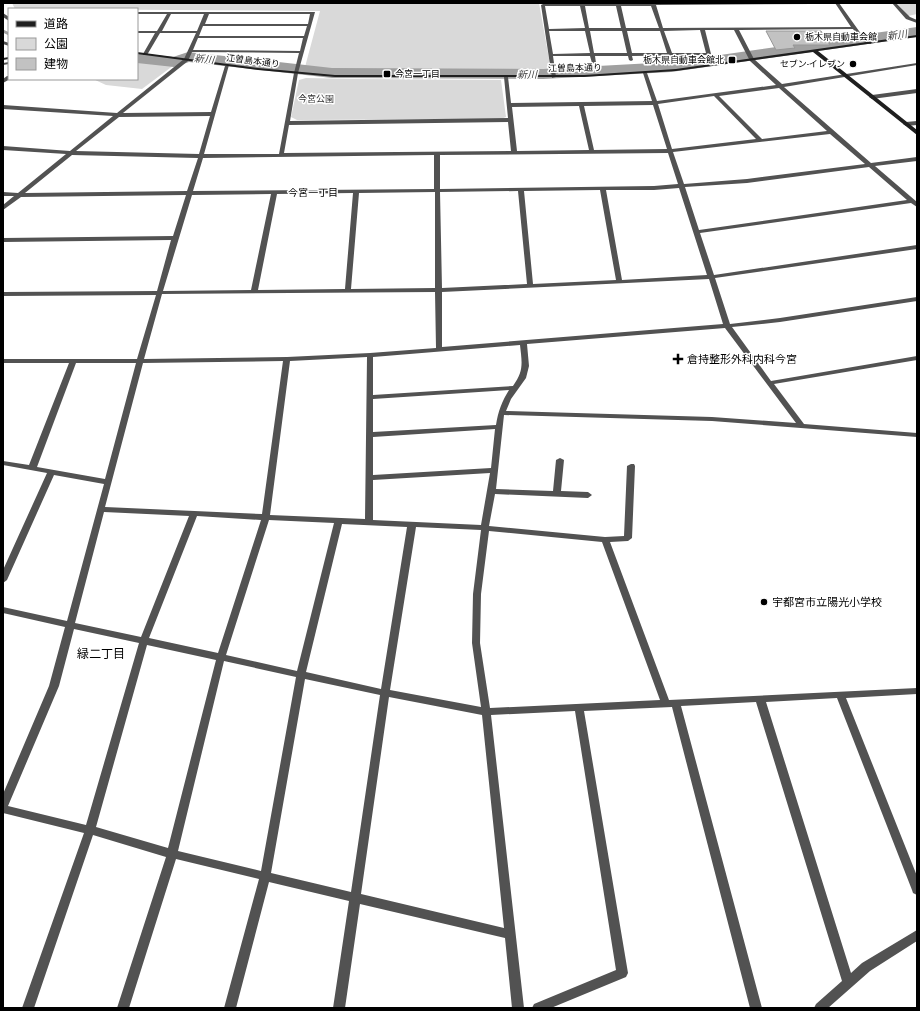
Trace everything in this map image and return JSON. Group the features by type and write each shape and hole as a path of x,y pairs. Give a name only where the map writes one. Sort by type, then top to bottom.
{"street":[{"path":"554,77 552,55 543,5 814,3"},
{"path":"837,3 862,39 869,43"},
{"path":"894,3 908,18 917,22"},
{"path":"582,4 594,63"},
{"path":"618,4 631,60"},
{"path":"653,4 670,54"},
{"path":"138,13 313,13 296,73 281,155"},
{"path":"145,54 170,13"},
{"path":"3,208 186,60 207,13"},
{"path":"908,18 917,16"},
{"path":"202,25 309,25"},
{"path":"548,30 854,28"},
{"path":"552,55 709,54 702,29"},
{"path":"736,29 752,60 831,132 915,203"},
{"path":"138,32 197,35 306,37"},
{"name":"江曽島本通り","path":"138,53 227,66 346,77 554,77 645,73 752,60 917,36"},
{"path":"190,51 302,52"},
{"path":"814,51 917,133"},
{"path":"509,105 654,103 780,86 917,64"},
{"path":"3,806 54,686 69,624 140,361 175,238 227,66"},
{"path":"645,73 727,326 801,425"},
{"path":"506,77 514,153"},
{"path":"872,97 917,92"},
{"path":"715,94 762,141"},
{"path":"581,104 592,152"},
{"path":"3,106 117,115 212,114"},
{"path":"286,123 511,120"},
{"path":"906,124 917,123"},
{"path":"3,148 71,153 201,156 671,151 831,132"},
{"path":"437,154 436,191 439,349"},
{"path":"3,194 356,192 681,187 747,181 917,159"},
{"path":"603,189 619,282"},
{"path":"521,190 530,286"},
{"path":"254,292 274,192"},
{"path":"348,291 356,192"},
{"path":"697,232 915,203"},
{"path":"3,240 175,238"},
{"path":"3,294 438,290 619,282 710,277 917,247"},
{"path":"3,361 287,359 370,355 727,326 780,320 917,299"},
{"path":"518,1008 486,712 476,643 477,594 485,528 492,491 499,426 501,413 522,378 526,366 522,342"},
{"path":"369,522 370,355"},
{"path":"770,383 917,358"},
{"path":"123,1008 172,854 221,657 266,517 287,359"},
{"path":"32,468 73,361"},
{"path":"369,397 515,388"},
{"path":"501,413 712,419 917,434"},
{"path":"369,435 499,426"},
{"path":"556,494 560,460"},
{"path":"3,463 107,482"},
{"path":"100,509 194,512 485,528 605,540 628,538 631,466"},
{"path":"369,478 494,470"},
{"path":"3,580 51,472"},
{"path":"492,491 588,495"},
{"path":"28,1008 90,830 144,640 194,512"},
{"path":"230,1008 265,876 301,675 339,520"},
{"path":"339,1008 385,693 412,524"},
{"path":"605,540 671,704 756,1008"},
{"path":"3,610 385,693 486,712 579,709 917,692"},
{"path":"840,695 917,890"},
{"path":"760,699 848,983"},
{"path":"538,1008 622,973 579,709"},
{"path":"3,809 90,830 172,854 511,935"},
{"path":"820,1008 866,967 917,935"}],"green space":[{"path":"12,3 539,3 551,70 547,72 315,70 305,67 320,11 138,10 138,8 14,8"},
{"path":"897,3 917,3 917,14 908,16"},
{"path":"138,56 178,62 142,89 106,85 95,80 138,80"},
{"name":"今宮公園","path":"306,78 501,80 506,117 501,119 297,120 291,117 299,80"}],"building":[{"name":"栃木県自動車会館","path":"766,31 821,31 830,45 793,45 795,48 776,50"}],"waterway":[{"path":"3,31 8,34"},
{"name":"新川","path":"138,58 174,62 188,57 332,73 543,74 671,67 917,32"}],"place":[{"name":"栃木県自動車会館","path":"797,37"},
{"name":"栃木県自動車会館北","path":"732,60"},
{"name":"セブン-イレブン","path":"853,64"},
{"name":"今宮一丁目","path":"387,74"},
{"name":"倉持整形外科内科今宮","path":"678,359"},
{"name":"宇都宮市立陽光小学校","path":"764,602"}],"district":[{"name":"今宮一丁目","path":"313,192"},
{"name":"緑二丁目","path":"101,654"}]}
